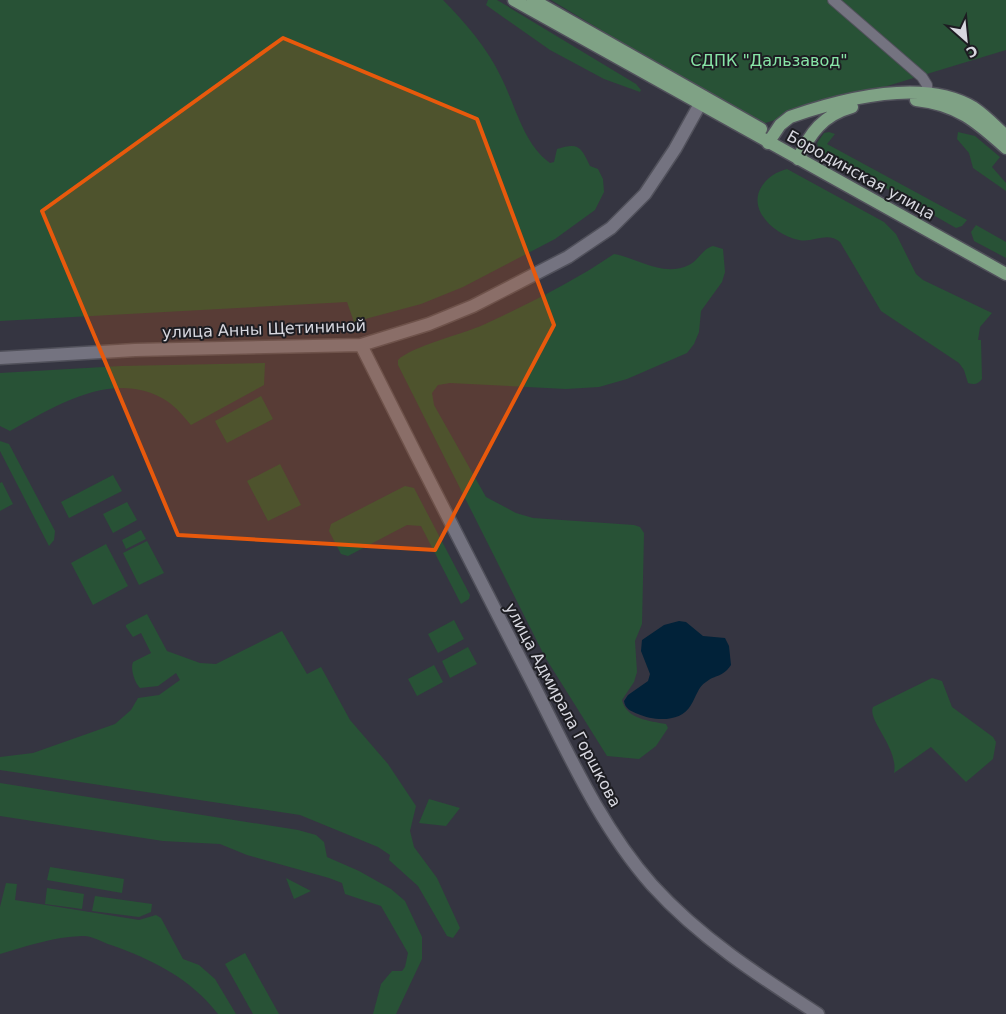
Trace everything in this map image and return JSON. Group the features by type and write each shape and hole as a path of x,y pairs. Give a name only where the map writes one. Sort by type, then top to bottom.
{"main road":[{"path":"514,0 701,101"},
{"path":"532,0 701,101"},
{"path":"770,139 790,117 868,97 905,93 928,97 969,116 1006,148"},
{"path":"800,156 811,132 821,121 844,109 869,103 905,99 947,96 974,108 1006,136"},
{"name":"Бородинская улица","path":"701,101 1006,274"},
{"name":"улица Анны Щетининой","path":"0,358 135,350 361,345 430,324 473,306 568,257 611,228 645,194 675,149 701,101"},
{"name":"Бородинская улица","path":"800,156 1006,265"},
{"name":"улица Адмирала Горшкова","path":"361,345 555,727 612,833 652,884 696,929 757,974 818,1014"}],"street":[{"path":"833,0 914,69 927,85 928,97"}],"highlighted area":[{"path":"283,38 477,119 554,325 435,550 178,535 42,211"}],"green space":[{"path":"0,0 443,0 468,27 490,56 526,135 541,155 550,163 554,162 557,149 575,146 584,154 590,166 598,169 603,179 604,192 595,210 555,239 463,287 421,304 354,322 347,302 0,321"},
{"path":"488,0 497,0 636,84 641,90 640,92 604,79 550,50 486,5"},
{"name":"СДПК \"Дальзавод\"","path":"551,0 1006,0 1006,50 759,125"},
{"path":"958,132 975,136 1000,157 992,167 1006,183 1006,191 973,168 969,153 957,139"},
{"path":"824,133 835,134 827,144 967,220 962,226 956,228 819,150 817,143"},
{"path":"787,169 884,222 896,234 916,274 923,280 992,313 980,327 978,340 981,340 982,379 979,382 974,384 968,383 964,370 959,363 881,311 840,242 830,237 805,240 790,238 766,220 758,204 758,195 764,183 770,177"},
{"path":"976,225 1006,242 1006,258 974,241 971,232"},
{"path":"713,246 723,249 725,272 722,282 701,311 699,332 694,344 687,353 627,379 599,387 566,389 450,383 438,385 432,393 434,405 486,497 516,513 533,518 634,525 640,527 644,533 642,624 635,641 637,672 634,682 622,700 624,706 633,715 666,724 668,728 656,746 639,759 607,756 545,657 398,365 398,360 414,350 474,329 517,309 566,283 614,254 651,266 670,269 689,265 709,247"},
{"path":"265,363 264,385 191,425 167,401 147,392 127,388 107,389 67,401 10,431 0,426 0,373 121,366"},
{"path":"261,396 273,419 227,443 215,421"},
{"path":"0,441 9,444 55,531 54,540 49,546 0,451"},
{"path":"280,464 301,505 268,521 247,481"},
{"path":"113,475 122,491 69,518 61,502"},
{"path":"2,482 13,504 0,511 0,483"},
{"path":"405,486 414,488 470,595 469,599 461,604 421,526 407,525 348,556 341,554 329,531 331,524"},
{"path":"127,502 137,520 113,533 103,514"},
{"path":"141,530 146,539 126,549 122,540"},
{"path":"147,541 164,573 139,585 123,553"},
{"path":"106,544 128,586 93,605 71,563"},
{"path":"147,614 167,651 200,663 216,664 282,631 307,674 321,667 350,720 388,764 416,806 410,831 414,847 437,878 460,928 453,938 447,936 418,886 389,860 390,855 378,847 300,815 0,770 0,757 33,753 115,724 131,710 138,698 159,695 180,680 176,673 158,686 140,688 136,683 133,662 151,653 141,633 133,637 126,625"},
{"path":"454,620 464,639 438,653 428,634"},
{"path":"468,647 477,664 450,678 442,661"},
{"path":"434,665 443,682 417,696 408,679"},
{"path":"932,678 942,681 952,707 993,737 996,742 993,759 966,782 931,747 894,773 892,754 872,713 873,707"},
{"path":"0,783 298,830 316,835 324,842 327,857 359,871 391,889 405,901 422,937 422,959 396,1014 373,1014 381,984 392,971 402,971 405,967 408,953 381,906 345,894 342,883 247,855 220,844 163,841 0,816"},
{"path":"429,799 460,808 446,826 419,823"},
{"path":"50,867 124,879 122,893 47,880"},
{"path":"286,878 311,891 294,899"},
{"path":"6,883 17,884 15,900 139,920 156,915 161,918 183,959 199,965 215,979 236,1014 218,1014 195,990 170,972 142,957 89,937 82,936 50,940 0,954 0,907"},
{"path":"47,888 84,894 82,909 45,904"},
{"path":"95,896 152,904 151,912 139,917 92,911"},
{"path":"245,953 279,1014 253,1014 225,964"}],"water":[{"path":"679,621 686,622 703,636 725,638 729,646 731,665 725,672 703,684 687,711 681,715 674,718 659,719 631,711 627,708 624,701 628,695 648,681 650,674 641,651 642,640 664,625"}]}
